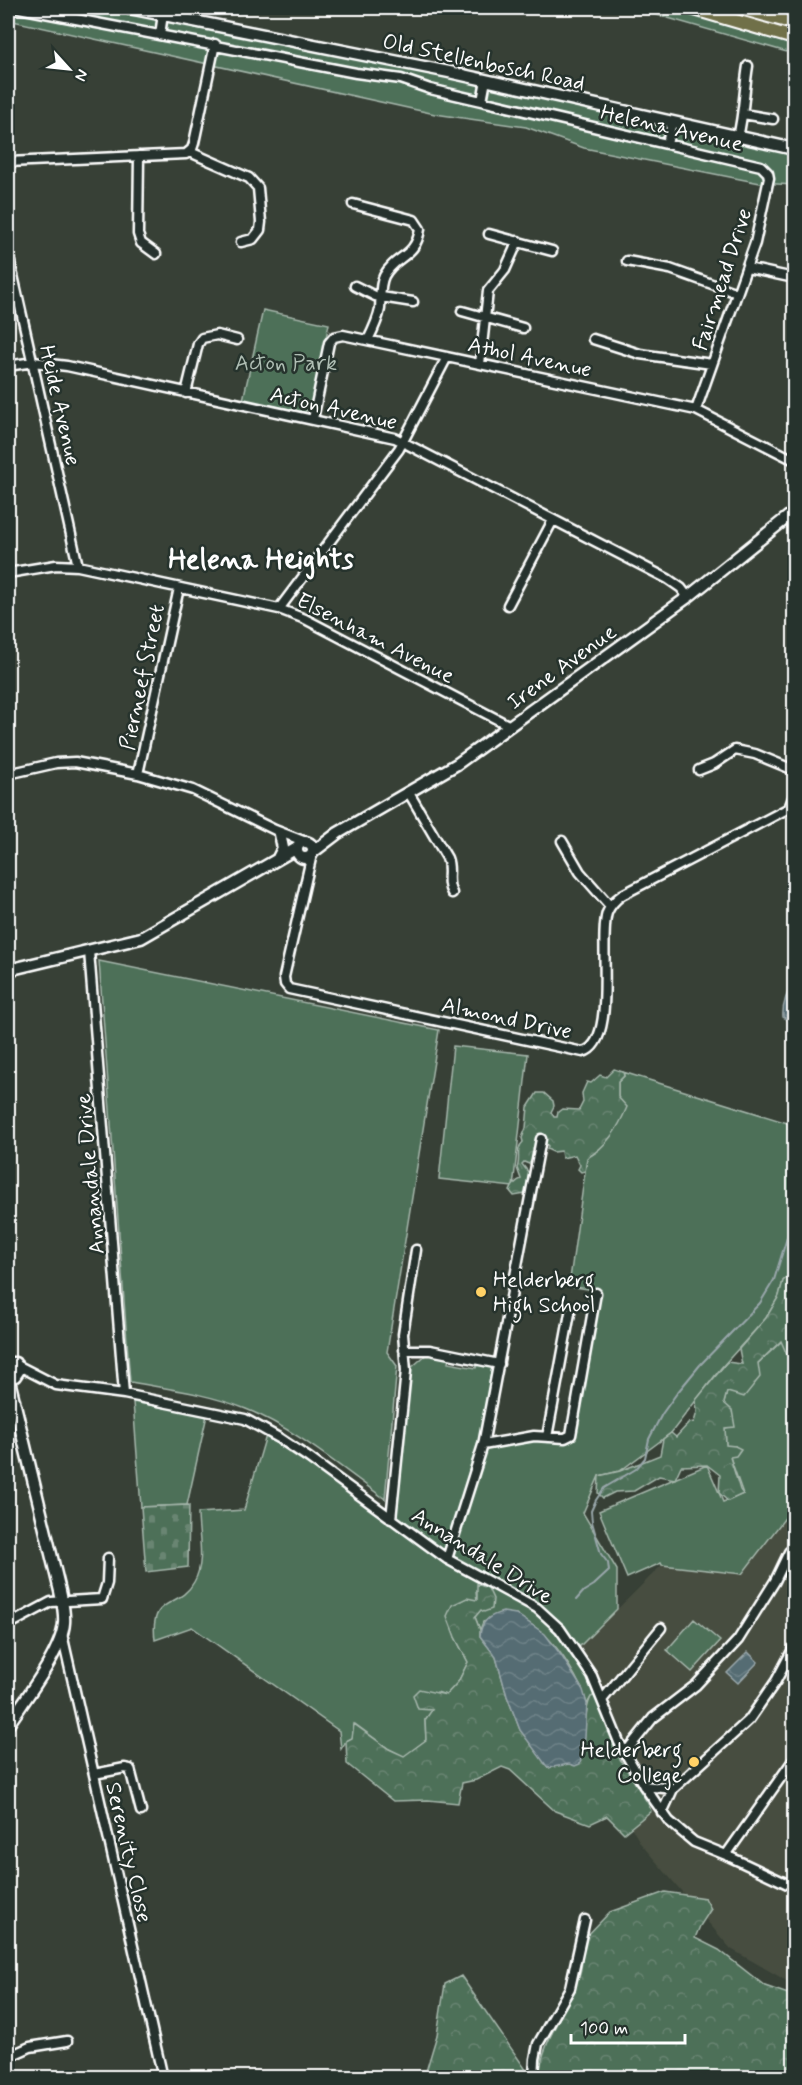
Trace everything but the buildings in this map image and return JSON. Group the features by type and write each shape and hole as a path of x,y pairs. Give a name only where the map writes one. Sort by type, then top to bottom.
{"main road":[{"path":"691,8 795,38"},
{"path":"740,8 795,23"}],"street":[{"name":"Helena Avenue","path":"20,8 356,73 401,79 430,89 754,164"},
{"name":"Old Stellenbosch Road","path":"129,8 486,80 795,149"},
{"path":"160,35 163,14"},
{"path":"272,56 276,36"},
{"path":"8,162 183,155 189,152 194,143 214,44"},
{"path":"738,137 748,66"},
{"path":"482,101 486,80"},
{"path":"743,114 773,119"},
{"path":"667,144 672,122"},
{"path":"189,152 249,178 258,188 260,230 253,239 241,242"},
{"path":"139,156 138,234 141,243 156,254"},
{"name":"Fairmead Drive","path":"696,410 759,229 769,178 765,169 754,164"},
{"path":"353,204 414,220 420,232 413,248 386,274 381,283 378,315 368,340"},
{"path":"489,234 552,251"},
{"path":"480,364 489,288 505,270 518,241"},
{"name":"Heide Avenue","path":"8,253 78,566"},
{"path":"627,261 670,269 737,293"},
{"path":"747,268 795,278"},
{"path":"355,286 370,295 413,302"},
{"path":"462,311 524,328"},
{"name":"Athol Avenue","path":"314,419 331,339 340,334 696,410 795,460"},
{"path":"186,393 198,344 202,338 217,335 237,340"},
{"path":"593,339 640,354 712,364"},
{"path":"279,609 393,458 447,357"},
{"name":"Acton Avenue","path":"8,366 33,362 67,366 388,436 668,579 681,588 688,597"},
{"name":"Irene Avenue","path":"264,868 338,833 457,764 688,597 795,512"},
{"path":"508,605 553,520"},
{"name":"Elsenham Avenue","path":"8,573 56,565 78,566 279,609 305,619 510,726"},
{"name":"Pierneef Street","path":"138,774 178,588"},
{"path":"699,770 714,764 735,750 755,754 795,770"},
{"path":"8,774 56,763 75,762 138,774 193,790 278,832 305,850"},
{"path":"409,793 453,864 447,886 452,893"},
{"path":"562,841 580,872 610,906 622,895 756,824 792,810 795,795"},
{"path":"276,860 283,849 278,832"},
{"name":"Irene Avenue","path":"8,970 149,935 276,860 305,850"},
{"name":"Almond Drive","path":"305,850 306,878 284,977 289,989 583,1052 595,1044 603,1015 606,919 610,906"},
{"name":"Annandale Drive","path":"89,951 124,1394"},
{"path":"447,1559 483,1445 541,1139"},
{"path":"391,1519 406,1363 403,1334 416,1250"},
{"path":"483,1445 534,1436 565,1438 572,1434 596,1293"},
{"path":"547,1437 570,1313"},
{"path":"404,1350 430,1350 499,1364"},
{"path":"406,1363 421,1351"},
{"path":"8,1725 53,1654 64,1624 62,1602 13,1391 12,1368"},
{"name":"Annandale Drive","path":"12,1368 33,1374 56,1385 124,1394 245,1419 309,1458 447,1559 537,1608 550,1618 576,1649 603,1699 612,1727 625,1753 662,1813 694,1842 795,1887"},
{"path":"625,1753 652,1718 696,1685 738,1640 775,1581 789,1552"},
{"path":"8,1625 51,1602 102,1599 106,1590 108,1558"},
{"path":"603,1699 661,1628"},
{"name":"Serenity Close","path":"62,1634 163,2078"},
{"path":"662,1813 673,1789 749,1720 776,1681 795,1647"},
{"path":"726,1855 743,1828 795,1759"},
{"path":"94,1774 130,1769 141,1811"},
{"path":"644,1786 673,1789"},
{"path":"534,2078 538,2044 570,1988 585,1920"},
{"path":"8,2057 30,2047 67,2041"}],"shaded area":[{"name":"Helderberg College","path":"794,1506 794,1985 731,1949 641,1844 546,1680 662,1565 742,1574"}],"green space":[{"path":"8,8 103,8 286,43 794,153 794,185 760,183 584,148 526,127 435,114 8,20"},
{"path":"633,8 670,8 794,45 794,54"},
{"path":"763,8 794,8 794,16"},
{"name":"Acton Park","path":"263,310 329,324 311,406 305,412 243,400"},
{"path":"99,961 439,1030 387,1352 397,1366 385,1499 318,1450 265,1417 218,1399 130,1382"},
{"path":"453,1046 528,1054 513,1187 439,1179"},
{"path":"614,1069 623,1072 624,1076 618,1082 618,1097 627,1107 611,1136 587,1158 585,1171 581,1172 578,1169 580,1165 575,1155 562,1158 561,1151 553,1152 547,1149 548,1146 545,1143 533,1152 534,1157 529,1164 524,1162 522,1164 532,1177 525,1194 514,1196 510,1191 521,1179 517,1168 528,1107 537,1093 544,1093 553,1101 554,1106 551,1112 554,1117 557,1117 558,1112 562,1109 579,1110 587,1082 591,1083 600,1075 606,1077"},
{"path":"623,1072 794,1125 794,1271 783,1281 779,1296 766,1318 721,1368 671,1433 620,1471 599,1476 583,1513 617,1570 617,1609 578,1648 562,1627 452,1558 483,1450 491,1445 512,1440 567,1439 577,1423 601,1291 569,1286 587,1158 598,1151 618,1097 618,1082 624,1076"},
{"path":"794,1271 794,1357 788,1357 781,1341 758,1363 760,1377 744,1397 727,1392 724,1403 732,1410 735,1427 725,1428 726,1445 741,1449 736,1456 730,1457 743,1494 728,1501 719,1493 720,1475 707,1465 681,1466 675,1479 659,1476 634,1491 615,1492 603,1498 598,1493 599,1476 620,1471 660,1455 663,1439 671,1433 676,1437 689,1423 694,1422 697,1412 696,1400 727,1362 742,1364 739,1349 766,1318 779,1296 783,1281"},
{"path":"782,1341 788,1357 794,1357 794,1506 742,1574 662,1565 661,1563 627,1578 599,1511 707,1465 723,1502 743,1494 730,1457 735,1446 726,1446 725,1428 734,1426 724,1403 727,1392"},
{"path":"428,1353 449,1357 448,1363 476,1368 478,1363 493,1367 495,1374 481,1444 447,1554 396,1516 408,1379 411,1368"},
{"path":"133,1402 207,1415 187,1505 141,1507"},
{"path":"267,1432 479,1579 478,1582 533,1612 564,1643 596,1695 591,1697 587,1704 575,1676 557,1649 544,1634 516,1614 483,1622 480,1630 475,1617 490,1595 488,1588 476,1592 477,1601 455,1637 468,1662 458,1682 446,1695 437,1692 433,1710 425,1720 426,1740 404,1757 355,1724 353,1738 346,1741 341,1749 339,1731 192,1627 155,1640 156,1615 167,1604 188,1591 198,1574 201,1548 198,1513 244,1510"},
{"path":"189,1505 188,1567 146,1572 141,1507"},
{"path":"477,1584 488,1588 493,1599 492,1609 484,1612 481,1610 475,1617 480,1636 496,1657 520,1730 549,1768 581,1748 589,1703 591,1697 596,1695 612,1727 615,1751 651,1811 624,1833 607,1816 590,1824 555,1811 510,1770 502,1767 476,1780 462,1783 458,1803 428,1800 393,1801 347,1764 346,1741 352,1738 354,1724 389,1749 404,1756 426,1740 425,1720 432,1710 418,1709 413,1695 419,1689 446,1695 458,1682 468,1662 447,1616 452,1605 467,1598 477,1600"},
{"path":"694,1619 720,1641 692,1672 667,1650"},
{"path":"665,1892 705,1898 711,1909 695,1938 719,1950 765,1986 794,1996 794,2077 539,2078 550,2037 580,1973 583,1940 610,1912"},
{"path":"461,1976 531,2077 424,2078 437,2035 445,1984"}],"water":[{"path":"794,982 794,1023 783,1017 783,1013 789,990"},
{"path":"503,1612 516,1614 545,1634 583,1690 587,1704 585,1737 580,1764 548,1768 520,1730 496,1657 480,1636 482,1626 487,1620"},
{"path":"748,1652 758,1662 738,1683 727,1673"}],"waterway":[{"path":"576,1600 609,1571 608,1563 601,1554 592,1522 591,1511 596,1500 604,1488 636,1469 645,1458 649,1439 662,1414 677,1393 700,1365 760,1303 774,1280 794,1215"}],"place":[{"name":"Helderberg High School","path":"481,1292"},
{"name":"Helderberg College","path":"694,1762"}],"district":[{"name":"Helena Heights","path":"261,558"}]}
